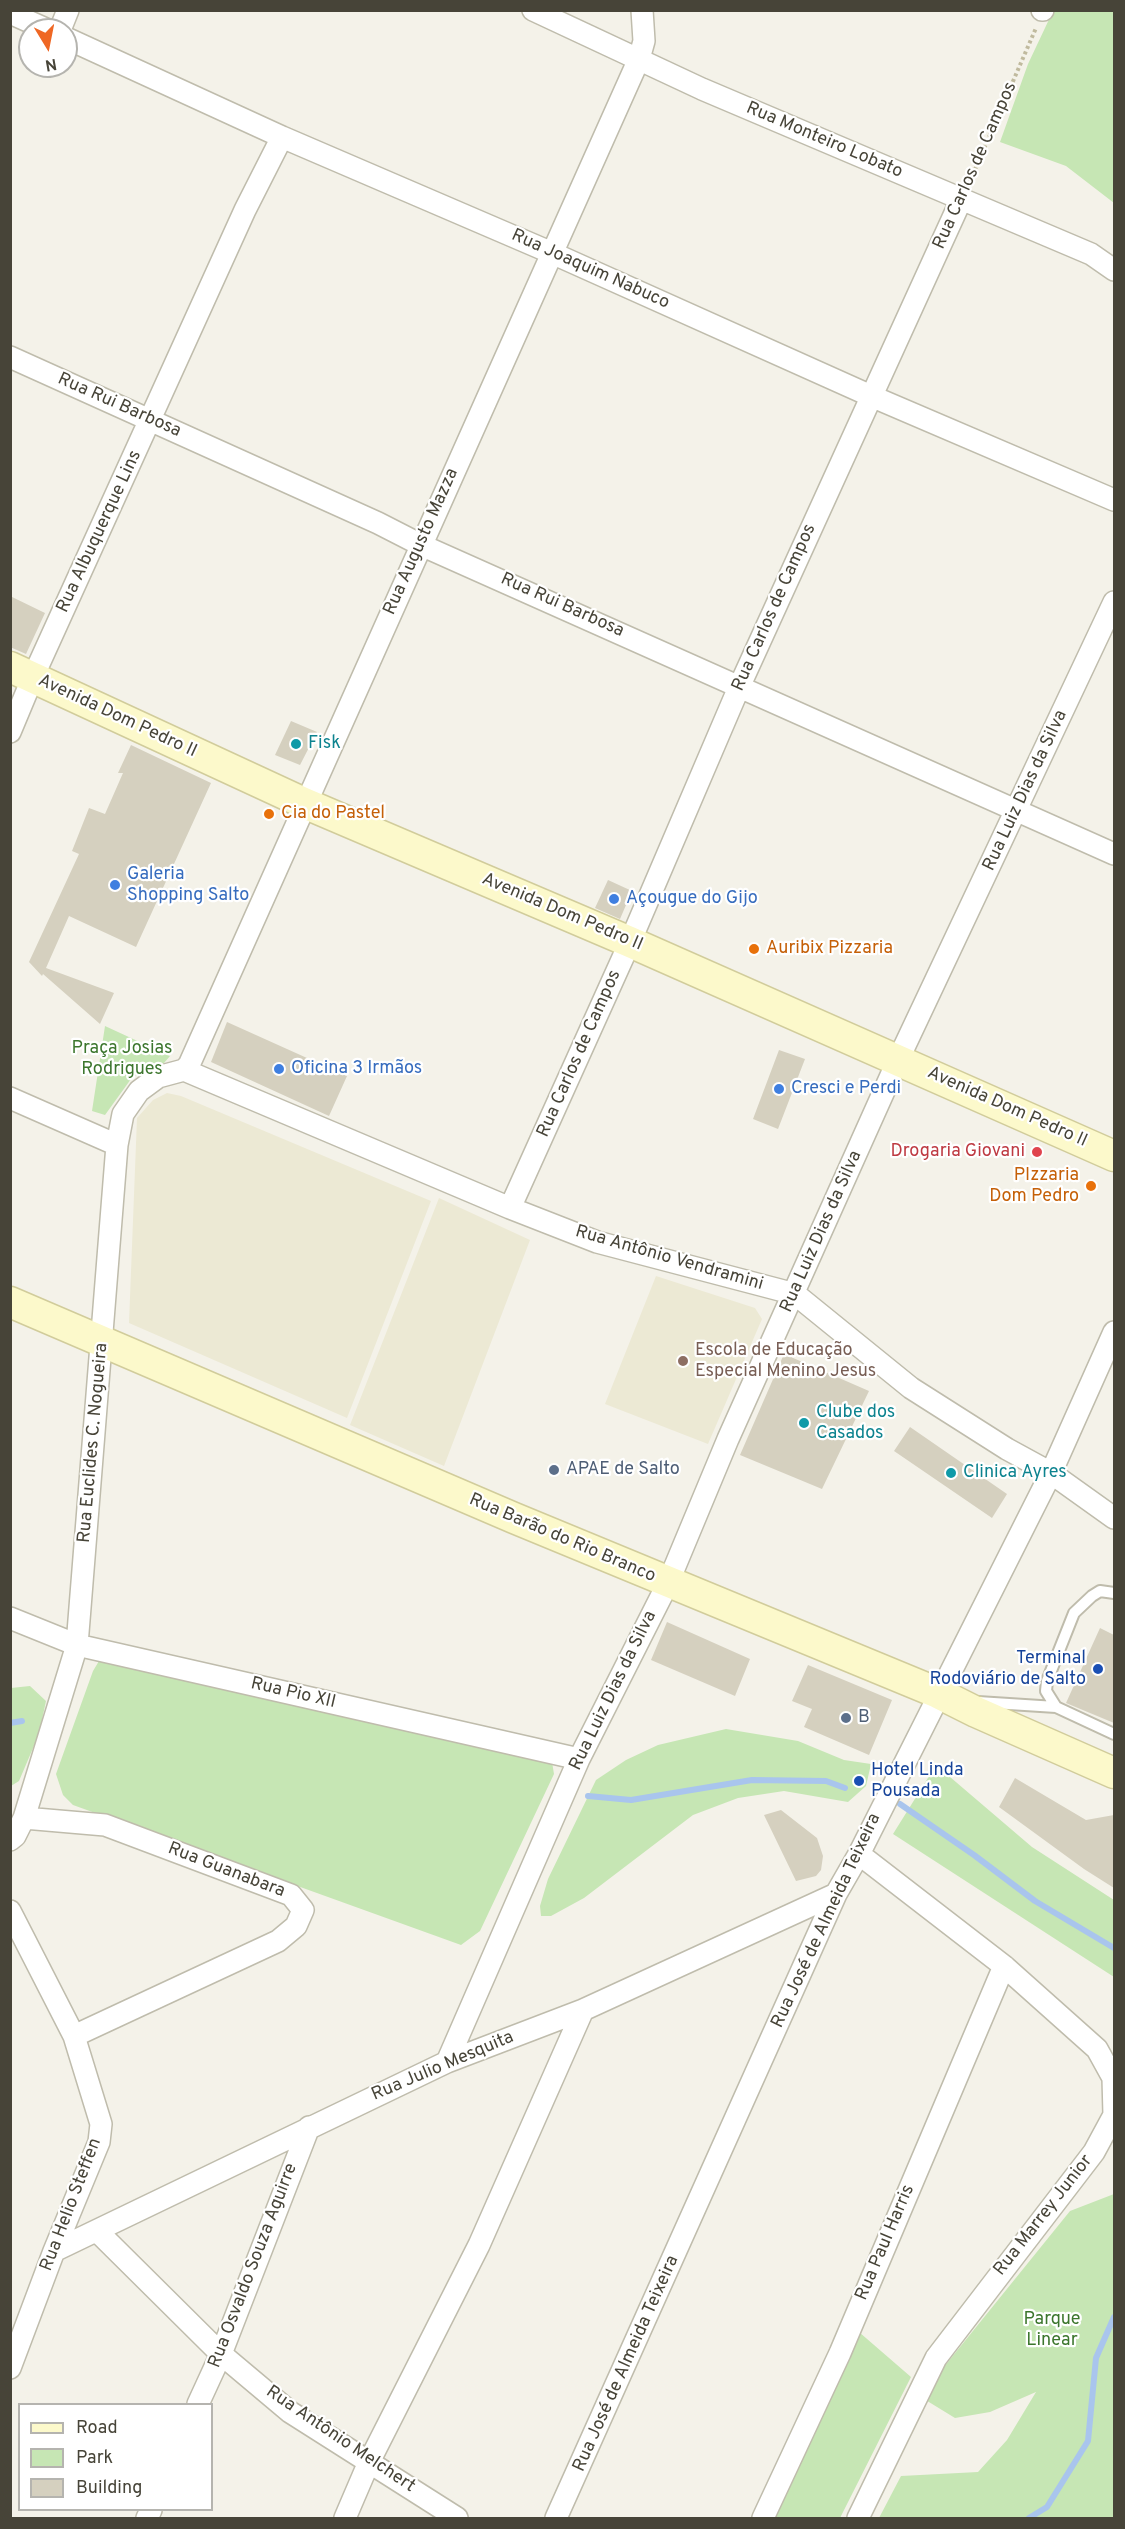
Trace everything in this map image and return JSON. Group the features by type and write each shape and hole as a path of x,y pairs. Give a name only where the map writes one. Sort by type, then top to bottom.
{"main road":[{"name":"Avenida Dom Pedro II","path":"22,672 304,803 630,942 1114,1156"},
{"name":"Rua Barão do Rio Branco","path":"10,1302 668,1583 944,1697 1114,1773"}],"street":[{"name":"Rua Monteiro Lobato","path":"533,10 702,89 1091,254 1114,270"},
{"name":"Rua Augusto Mazza","path":"184,1070 189,1065 304,803 639,59 644,41 642,10"},
{"name":"Rua Joaquim Nabuco","path":"78,43 282,136 552,252 872,396 1114,500"},
{"name":"Rua Albuquerque Lins","path":"10,732 22,672 151,420 245,210 282,136"},
{"name":"Rua Carlos de Campos","path":"510,1208 630,942 740,685 962,200"},
{"name":"Rua Rui Barbosa","path":"10,357 378,523 421,545 740,685 1114,854"},
{"name":"Rua Luiz Dias da Silva","path":"447,2062 579,1759 668,1583 728,1439 898,1060 1114,602"},
{"name":"Rua Euclides C. Nogueira","path":"10,1840 15,1836 24,1818 77,1645 117,1145 123,1114 139,1091 158,1077 184,1070"},
{"name":"Rua Antônio Vendramini","path":"184,1070 510,1208 597,1242 795,1294 911,1388 1007,1449 1051,1473 1114,1518"},
{"path":"10,1098 117,1145"},
{"name":"Rua José de Almeida Teixeira","path":"556,2518 836,1894 944,1697 1051,1473 1114,1332"},
{"name":"Rua Pio XII","path":"10,1618 77,1645 579,1759"},
{"name":"Rua Guanabara","path":"24,1818 105,1825 291,1895 303,1910 296,1926 278,1941 74,2036"},
{"name":"Rua Marrey Junior","path":"858,1854 1004,1966 1097,2049 1113,2078 1114,2115 1094,2152 936,2358 858,2518"},
{"name":"Rua Julio Mesquita","path":"54,2251 447,2062 583,2010 836,1894"},
{"name":"Rua Helio Steffen","path":"10,1911 74,2036 101,2124 99,2142 11,2364"},
{"name":"Rua Paul Harris","path":"764,2518 840,2353 1004,1966"},
{"path":"345,2518 369,2462 479,2245 583,2010"},
{"name":"Rua Osvaldo Souza Aguirre","path":"198,2403 221,2354 309,2127"},
{"name":"Rua Antônio Melchert","path":"97,2231 221,2354 290,2412 457,2518"}],"lane":[{"path":"1056,1707 1046,1691 1047,1681 1074,1613 1092,1596 1101,1591 1114,1593"},
{"path":"944,1697 1056,1707 1114,1734"}],"path":[{"name":"Rua Carlos de Campos","path":"962,200 1043,11"}],"shaded area":[{"path":"167,1093 181,1096 431,1201 347,1418 129,1323 137,1118 153,1100"},
{"path":"439,1198 530,1240 444,1466 350,1425"},
{"name":"Escola de Educação Especial Menino Jesus","path":"656,1276 755,1308 762,1319 708,1444 605,1404"}],"green space":[{"path":"1053,11 1114,11 1114,203 1066,166 1000,142 1028,64"},
{"name":"Praça Josias Rodrigues","path":"105,1026 170,1056 164,1063 147,1068 131,1079 105,1115 92,1111"},
{"path":"99,1661 552,1762 554,1774 480,1931 461,1945 73,1805 63,1795 56,1774 93,1671"},
{"path":"30,1686 46,1701 39,1734 19,1781 11,1786 11,1688"},
{"path":"726,1729 798,1741 844,1760 871,1764 866,1786 848,1802 784,1791 738,1798 693,1815 584,1898 551,1916 541,1916 540,1906 548,1879 596,1780 626,1760 658,1745"},
{"path":"936,1765 1032,1847 1114,1900 1114,1977 893,1834"},
{"name":"Parque Linear","path":"1114,2194 1114,2518 879,2518 901,2476 978,2472 1007,2440 1036,2392 990,2412 955,2418 924,2399 943,2368 1070,2211"},
{"path":"859,2332 911,2377 840,2518 775,2518"}],"building":[{"path":"10,596 45,613 26,654 10,647"},
{"name":"Fisk","path":"291,721 317,732 300,765 275,755"},
{"name":"Galeria Shopping Salto","path":"131,745 211,783 136,947 69,916 46,968 114,993 100,1024 43,974 42,976 29,962 79,854 72,851 89,808 105,814 123,773 118,773"},
{"name":"Açougue do Gijo","path":"608,880 632,891 620,919 595,908"},
{"name":"Oficina 3 Irmãos","path":"227,1022 347,1076 329,1116 211,1062"},
{"name":"Cresci e Perdi","path":"779,1050 805,1059 778,1129 753,1119"},
{"name":"Clube dos Casados","path":"784,1354 869,1391 822,1489 740,1455"},
{"name":"Clinica Ayres","path":"910,1427 1007,1494 992,1518 894,1451"},
{"path":"667,1622 750,1659 735,1696 651,1660"},
{"name":"Terminal Rodoviário de Salto","path":"1100,1628 1114,1635 1114,1723 1066,1703"},
{"name":"B","path":"808,1665 892,1700 869,1755 804,1727 812,1709 792,1701"},
{"path":"1015,1778 1086,1820 1114,1815 1114,1888 999,1807"},
{"path":"781,1810 817,1838 823,1856 821,1870 816,1876 796,1881 764,1815"}],"waterway":[{"path":"10,1723 22,1721"},
{"path":"588,1796 631,1800 752,1780 826,1781 845,1788"},
{"path":"900,1804 1035,1901 1114,1948"},
{"path":"1029,2518 1047,2507 1088,2441 1096,2358 1114,2317"}],"place":[{"name":"Fisk","path":"296,744"},
{"name":"Cia do Pastel","path":"269,814"},
{"name":"Galeria Shopping Salto","path":"115,885"},
{"name":"Açougue do Gijo","path":"614,899"},
{"name":"Auribix Pizzaria","path":"754,949"},
{"name":"Oficina 3 Irmãos","path":"279,1069"},
{"name":"Cresci e Perdi","path":"779,1089"},
{"name":"Drogaria Giovani","path":"1037,1152"},
{"name":"PIzzaria Dom Pedro","path":"1091,1186"},
{"name":"Escola de Educação Especial Menino Jesus","path":"683,1361"},
{"name":"Clube dos Casados","path":"804,1423"},
{"name":"APAE de Salto","path":"554,1470"},
{"name":"Clinica Ayres","path":"951,1473"},
{"name":"Terminal Rodoviário de Salto","path":"1098,1669"},
{"name":"B","path":"846,1718"},
{"name":"Hotel Linda Pousada","path":"859,1781"}]}
